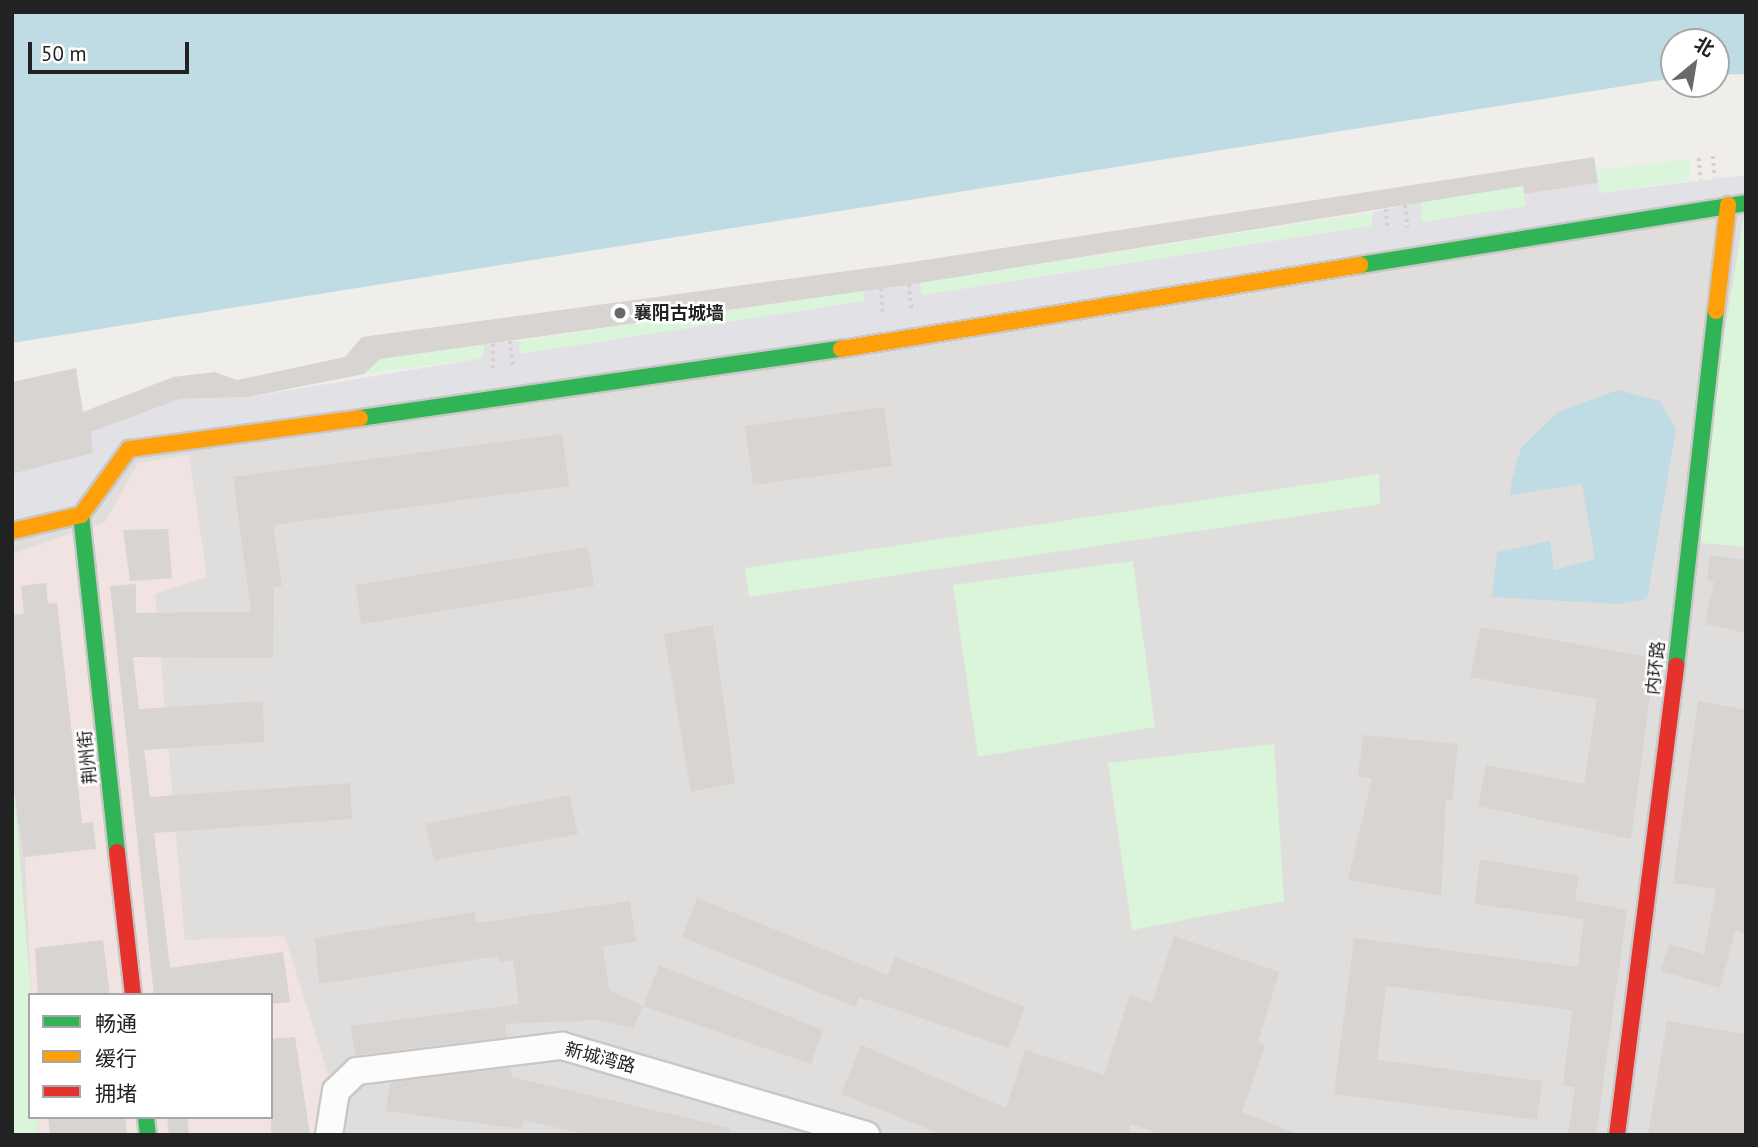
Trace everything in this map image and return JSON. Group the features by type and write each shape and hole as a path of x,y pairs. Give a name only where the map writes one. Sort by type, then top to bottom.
{"street":[{"path":"12,531 81,515 130,449 711,370 1746,203"},
{"name":"内环路","path":"1616,1135 1653,872 1728,205"},
{"name":"荆州街","path":"81,515 133,993"},
{"name":"新城湾路","path":"329,1135 336,1091 357,1071 562,1046 866,1135"}],"path":[{"path":"1713,156 1716,187"},
{"path":"1699,158 1701,189"},
{"path":"1405,205 1409,234"},
{"path":"1386,209 1388,237"},
{"path":"909,284 912,313"},
{"path":"881,288 883,317"},
{"path":"510,341 514,376"},
{"path":"492,344 493,380"}],"shaded area":[{"path":"1746,175 1746,203 130,449 81,515 12,531 12,474 93,453 91,432 180,399 248,397 483,358 484,344 519,341 520,354 864,301 863,290 920,283 922,295 1371,226 1373,212 1421,202 1422,222 1526,206 1524,194 1598,183 1600,193"},
{"path":"1746,203 1746,1135 12,1135 12,524 129,449"},
{"path":"189,455 207,577 155,594 185,940 285,936 329,1078 318,1135 38,1135 37,1119 273,1119 273,993 31,993 12,554 105,522 138,463"}],"green space":[{"path":"1690,159 1689,180 1600,193 1596,170"},
{"path":"1523,186 1526,206 1422,223 1421,202"},
{"path":"1746,203 1746,547 1690,542"},
{"path":"1373,212 1371,226 921,295 920,283"},
{"path":"863,290 865,301 519,355 519,341"},
{"path":"484,344 483,358 364,374 380,359"},
{"path":"1379,474 1380,504 749,597 745,568"},
{"path":"1133,561 1155,727 978,757 953,585"},
{"path":"1274,744 1284,901 1132,930 1108,763"},
{"path":"12,762 31,993 28,993 28,1119 37,1119 38,1135 12,1135"}],"water":[{"path":"12,12 1746,12 1746,74 1730,75 1730,28 1660,28 1660,80 12,343"},
{"path":"1618,390 1660,401 1676,429 1647,599 1619,604 1492,597 1497,552 1550,541 1554,570 1595,559 1582,484 1510,495 1512,479 1521,448 1558,412"}],"building":[{"name":"襄阳古城墙","path":"1594,157 1598,183 1524,194 1523,186 920,283 380,359 364,374 248,397 180,399 91,432 93,453 12,474 12,382 76,368 83,412 173,377 215,372 237,380 345,357 362,337 899,264"},
{"path":"884,407 892,466 753,485 745,426"},
{"path":"562,434 569,486 273,525 282,586 274,587 273,658 133,657 139,709 263,701 264,742 144,750 150,797 350,783 352,819 154,833 170,968 283,952 290,1002 273,1004 273,993 154,993 110,586 136,584 136,613 251,612 233,477"},
{"path":"168,529 172,578 130,581 123,530"},
{"path":"588,547 594,586 361,624 356,585"},
{"path":"1710,555 1746,560 1746,633 1705,624 1714,582 1707,580"},
{"path":"46,583 48,604 57,603 82,823 93,822 96,849 24,857 12,777 12,615 24,614 21,586"},
{"path":"713,625 735,783 691,792 664,634"},
{"path":"1481,627 1655,658 1631,839 1478,806 1486,765 1584,784 1597,699 1470,677"},
{"path":"1698,701 1746,710 1746,934 1735,931 1720,988 1661,971 1669,944 1704,954 1716,889 1673,883"},
{"path":"1363,735 1458,744 1452,801 1446,799 1441,896 1348,880 1372,778 1358,777"},
{"path":"569,795 578,834 434,860 425,824"},
{"path":"1480,859 1579,876 1575,900 1627,910 1596,1135 1568,1135 1575,1087 1563,1085 1572,1010 1386,986 1377,1060 1542,1081 1537,1120 1334,1094 1354,938 1578,967 1584,919 1475,904"},
{"path":"697,898 888,975 895,957 1025,1007 1009,1048 859,997 855,1007 682,937"},
{"path":"630,901 636,942 603,946 609,990 643,1006 633,1028 597,1020 505,1024 507,1037 355,1055 351,1026 519,1004 513,960 499,962 498,956 319,984 315,938 474,912 476,923"},
{"path":"1174,936 1279,972 1258,1042 1265,1045 1242,1112 1301,1135 1163,1135 1130,1124 1129,1135 943,1135 841,1094 861,1045 1006,1108 1025,1050 1104,1075 1130,995 1152,1003"},
{"path":"103,940 110,993 38,993 35,948"},
{"path":"659,965 823,1030 811,1064 643,1006"},
{"path":"1667,1021 1746,1034 1746,1135 1648,1135"},
{"path":"295,1037 310,1135 271,1135 273,1039"},
{"path":"510,1068 512,1077 730,1128 729,1135 588,1135 524,1120 522,1129 386,1111 390,1083"},
{"path":"48,1119 125,1119 127,1135 50,1135"},
{"path":"167,1119 187,1119 189,1135 169,1135"}],"traffic: fast":[{"path":"1360,265 1746,203"},
{"path":"1676,666 1716,311"},
{"path":"360,418 841,349"},
{"path":"81,515 117,852"},
{"path":"146,1119 148,1135"}],"traffic: slow":[{"path":"1716,311 1728,205"},
{"path":"841,349 1360,265"},
{"path":"12,531 81,515 129,449 360,418"}],"traffic: jam":[{"path":"1617,1135 1676,666"},
{"path":"117,852 133,993"}],"place":[{"name":"襄阳古城墙","path":"620,313"}]}
